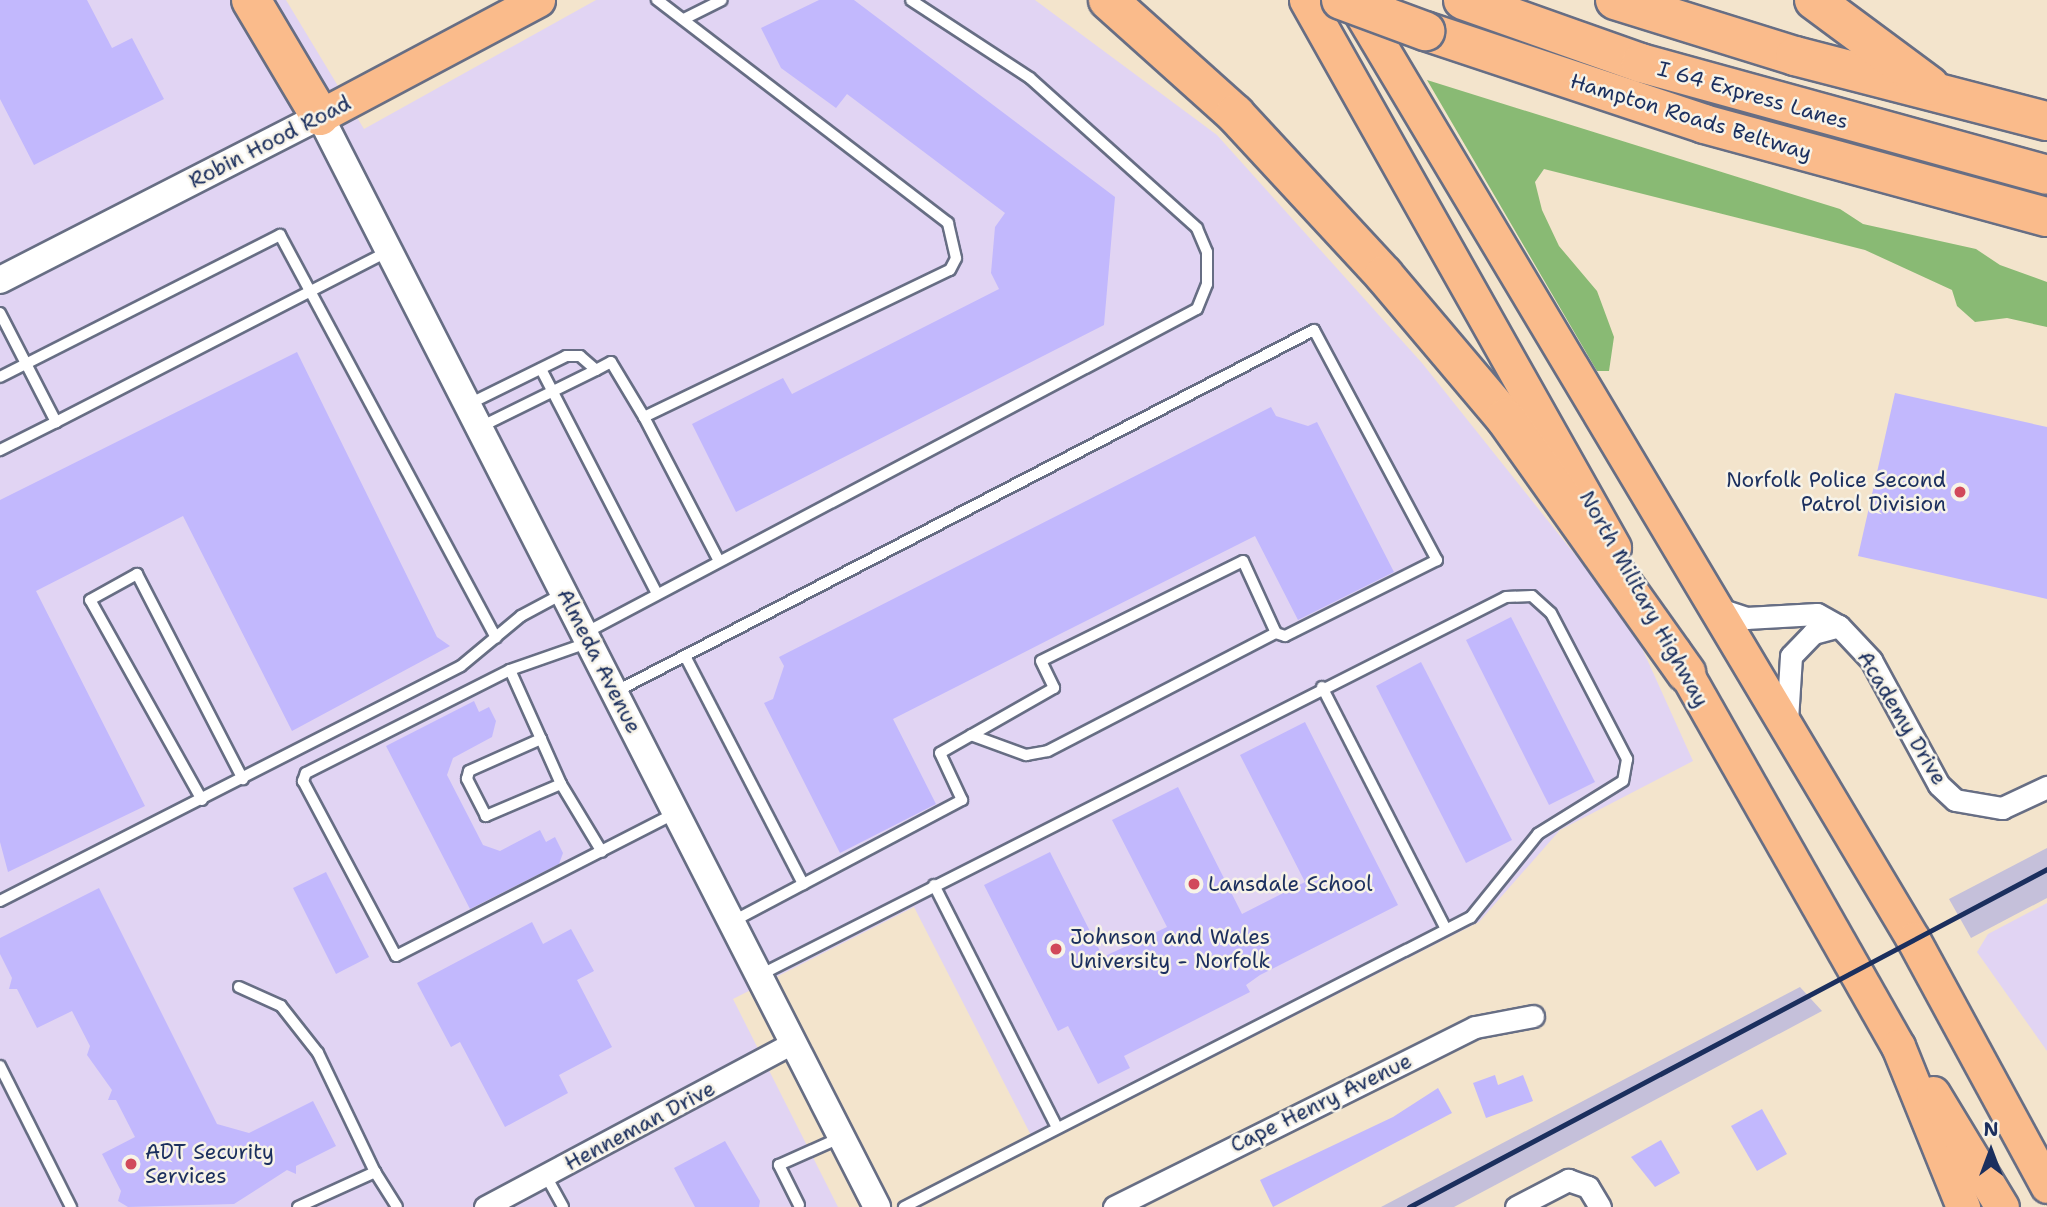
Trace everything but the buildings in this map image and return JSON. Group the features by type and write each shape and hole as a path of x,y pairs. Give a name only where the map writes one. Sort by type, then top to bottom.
{"highway":[{"path":"251,0 320,116"},
{"path":"1108,0 1235,114 1384,275 1505,418 1686,673"},
{"name":"Hampton Roads Beltway","path":"1341,0 1425,31 1704,124 2047,217"},
{"name":"I 64 Express Lanes","path":"1463,0 1641,63 2047,175"},
{"path":"1615,0 1940,94 2047,121"},
{"path":"1814,0 1940,94"}],"main road":[{"name":"Robin Hood Road","path":"320,116 538,0"},
{"name":"North Military Highway","path":"1307,0 1898,1046 1963,1207"},
{"path":"1353,0 1787,727 2044,1174"},
{"path":"1898,1046 1953,1118 2002,1207"}],"street":[{"name":"Almeda Avenue","path":"320,116 877,1207"},
{"name":"Robin Hood Road","path":"0,280 320,116"},
{"name":"Academy Drive","path":"1716,608 1746,618 1818,614 1839,626 1871,660 1939,785 1955,800 2002,808 2047,787"},
{"path":"1787,727 1791,656 1813,633 1839,626"},
{"name":"Cape Henry Avenue","path":"1114,1207 1475,1027 1533,1016"},
{"name":"Henneman Drive","path":"485,1207 794,1042"},
{"path":"1517,1207 1568,1181 1588,1187 1600,1207"}],"lane":[{"path":"644,417 950,270 956,258 948,223 657,0"},
{"path":"684,19 722,0"},
{"path":"677,813 396,956 303,782 306,773 510,670 587,637 657,594 1197,309 1207,284 1207,252 1197,228 1030,78 911,0"},
{"path":"0,377 279,234 496,638"},
{"path":"0,450 390,250"},
{"path":"0,313 56,422"},
{"path":"615,692 1314,330 1437,560 1285,636 1276,633 1071,741 1026,755 971,735"},
{"path":"469,404 566,356 580,356 596,370"},
{"path":"480,428 611,362 644,417 719,561"},
{"path":"541,369 657,594"},
{"path":"733,921 962,800 940,752 1054,688 1041,661 1243,561 1276,633"},
{"path":"202,800 90,600 137,574 243,779"},
{"path":"0,901 461,666 496,638 564,592"},
{"path":"760,975 1322,687 1506,597 1532,596 1551,613 1627,759 1623,781 1538,834 1485,906 1446,929 904,1207"},
{"path":"685,656 803,884"},
{"path":"510,670 561,784 602,852"},
{"path":"1322,687 1446,929"},
{"path":"541,738 469,771 467,779 486,816 494,817 561,784"},
{"path":"934,885 1057,1127"},
{"path":"239,987 281,1006 318,1053 375,1172 397,1207"},
{"path":"0,1066 71,1207"},
{"path":"799,1205 779,1165 842,1136"},
{"path":"298,1207 375,1172"},
{"path":"546,1176 564,1207"}],"shaded area":[{"path":"0,0 286,0 364,129 596,0 1035,0 1217,135 1422,363 1632,626 1693,761 1560,830 1479,922 1037,1147 914,907 733,999 838,1207 0,1207"},
{"path":"2047,848 2047,898 1971,938 1949,899"},
{"path":"2047,903 2047,1051 1977,952 1988,934"},
{"path":"1800,987 1822,1011 1454,1207 1381,1207"}],"green space":[{"path":"1427,80 1840,209 1863,224 1976,249 2000,265 2047,282 2047,327 2007,318 1975,322 1957,306 1952,290 1865,250 1544,169 1535,182 1542,210 1559,246 1597,291 1614,337 1609,371 1597,371"}],"railway":[{"path":"1409,1207 2047,869"}],"place":[{"name":"Norfolk Police Second Patrol Division","path":"1960,492"},
{"name":"Lansdale School","path":"1194,884"},
{"name":"Johnson and Wales University - Norfolk","path":"1056,949"},
{"name":"ADT Security Services","path":"131,1164"}]}
